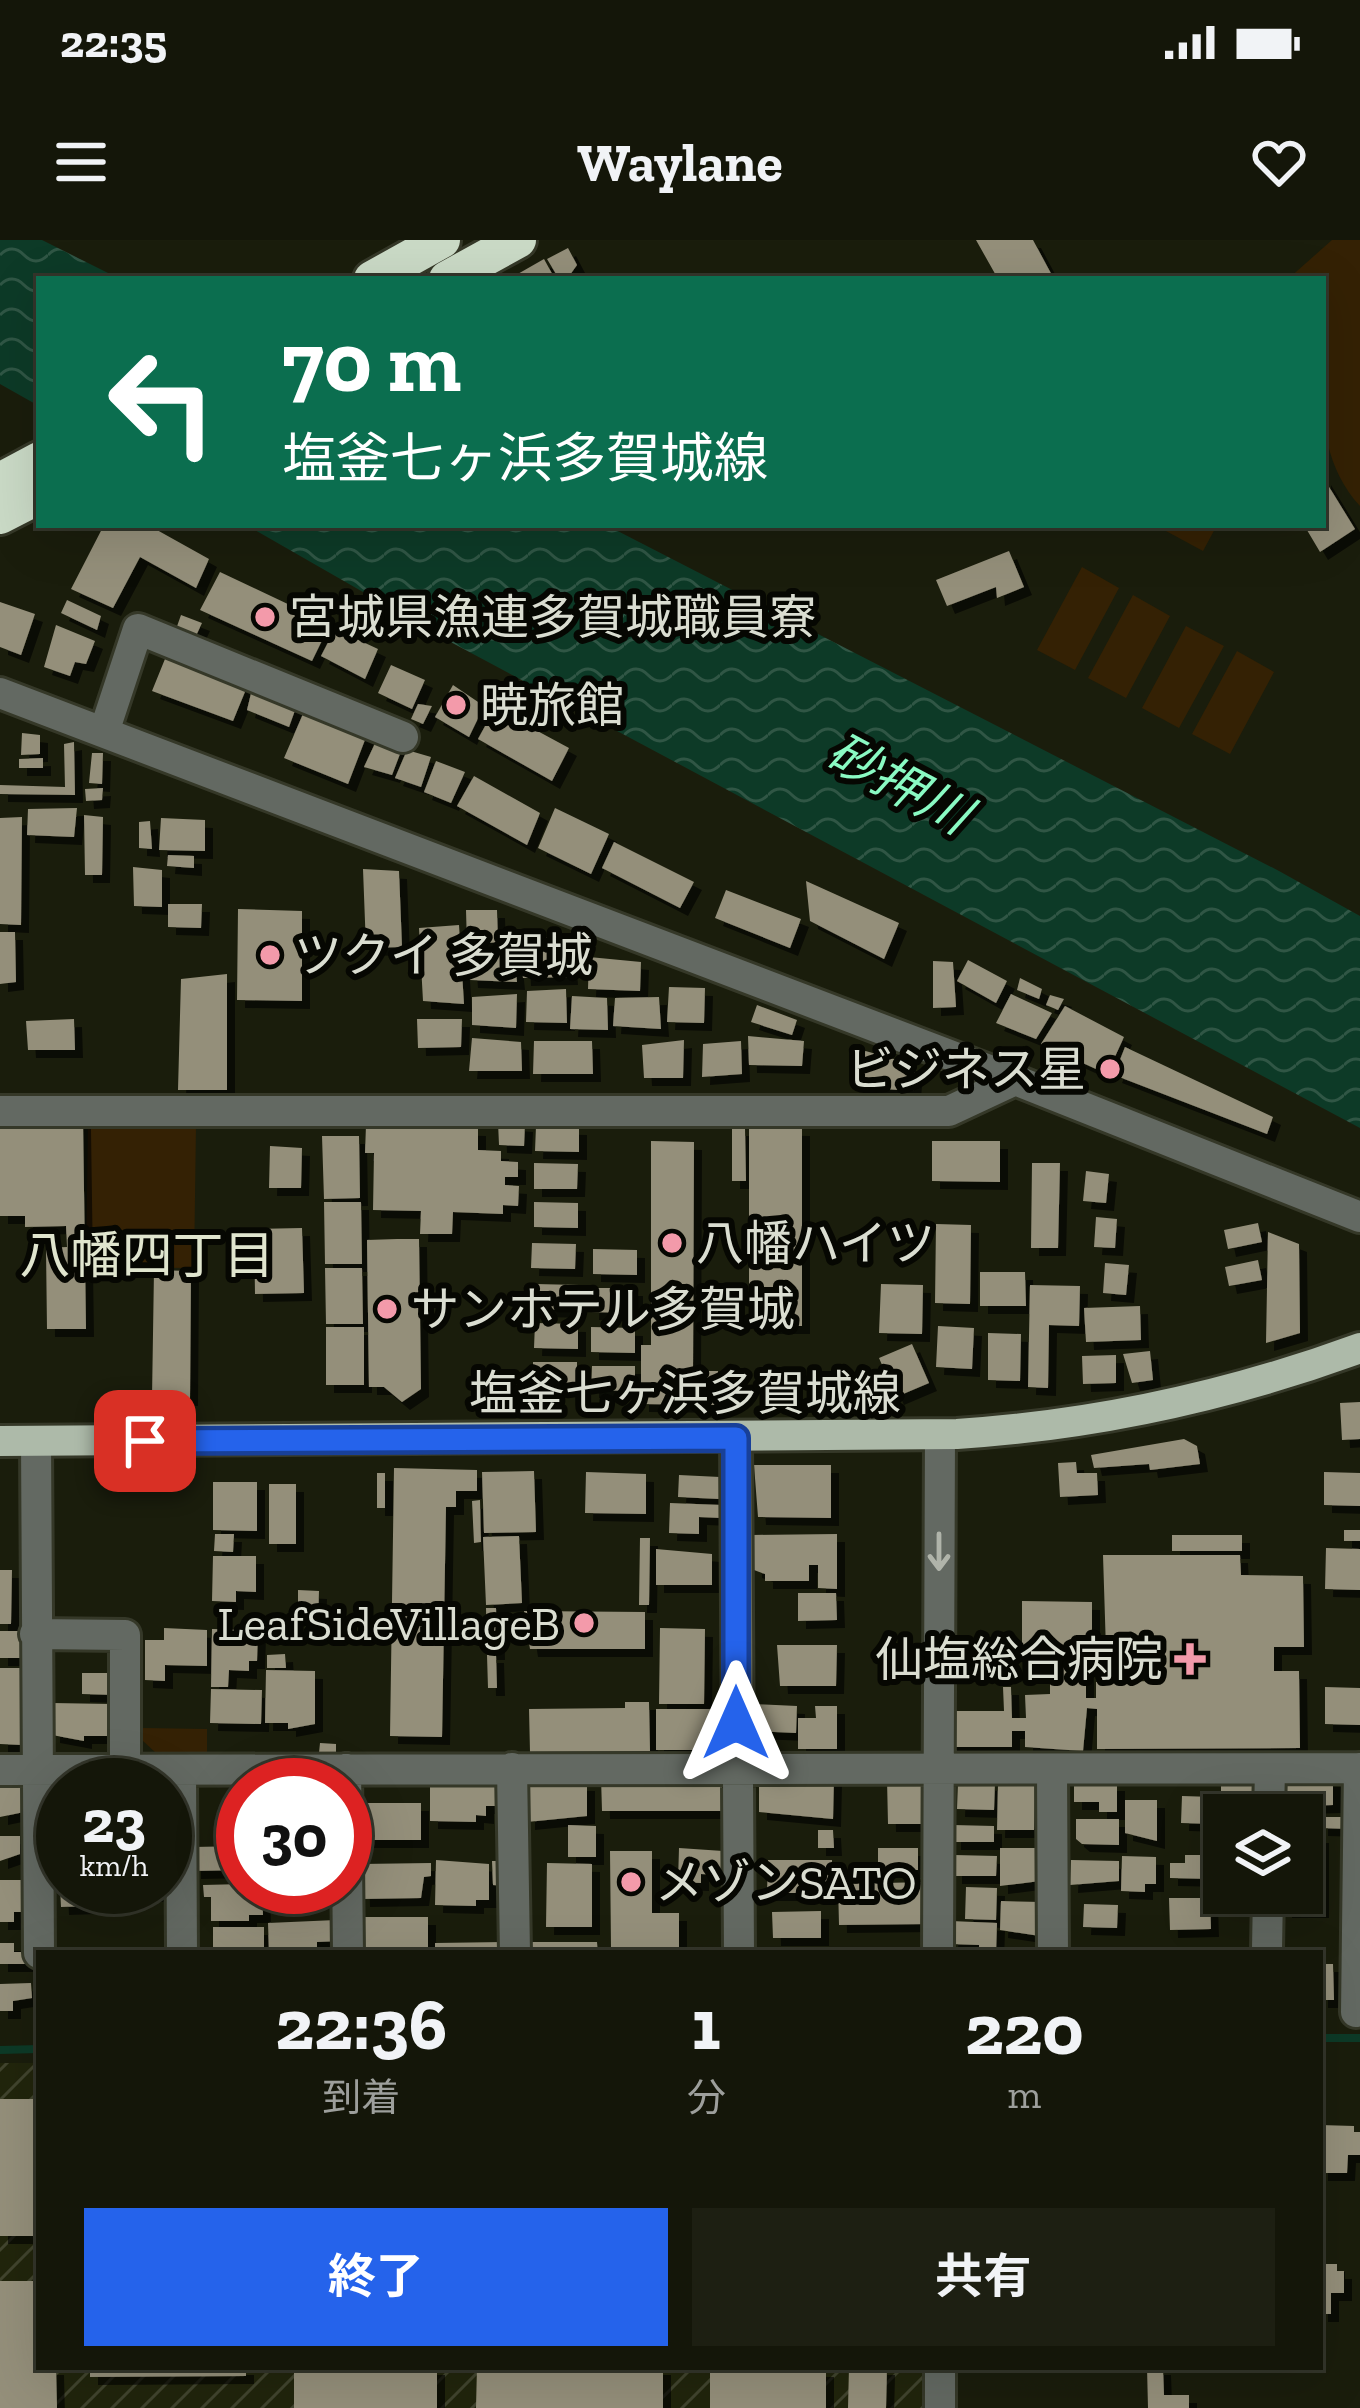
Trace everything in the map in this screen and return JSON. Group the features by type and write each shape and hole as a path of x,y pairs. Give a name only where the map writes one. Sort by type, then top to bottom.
{"highway":[{"path":"377,276 442,240"},
{"path":"452,276 515,241"},
{"path":"0,481 36,462"},
{"path":"0,516 36,498"}],"main road":[{"name":"塩釜七ヶ浜多賀城線","path":"0,1441 940,1436 1063,1427 1174,1405 1360,1348"}],"street":[{"path":"105,729 139,629 403,737"},
{"path":"0,693 105,729 1015,1079 1360,1217"},
{"path":"0,1111 949,1112 1015,1079"},
{"path":"938,1950 940,1436"},
{"path":"736,1438 739,1950"},
{"path":"0,1770 36,1770 36,1441"},
{"path":"35,1634 125,1635 125,1758"},
{"path":"512,1768 515,1950"},
{"path":"372,1769 1052,1772 1359,1768 1356,2012"},
{"path":"1269,1794 1270,1769"},
{"path":"1052,1772 1053,1950"},
{"path":"38,1914 39,1950"},
{"path":"182,1914 182,1950"},
{"path":"348,1914 348,1950"},
{"path":"1267,1949 1268,1914"},
{"path":"940,2370 940,2408"}],"shaded area":[{"path":"1332,240 1360,240 1360,506 1343,483 1326,433 1326,276 1291,276"},
{"path":"1168,528 1215,528 1203,551"},
{"path":"1082,567 1119,588 1075,670 1037,650"},
{"path":"1133,595 1170,616 1126,698 1088,678"},
{"path":"1186,626 1224,646 1179,728 1142,708"},
{"path":"1237,651 1274,672 1230,754 1192,734"},
{"path":"88,1124 196,1126 194,1268 86,1267"},
{"path":"143,1728 207,1729 207,1755 156,1753 143,1741"},
{"path":"0,2063 36,2063 36,2370 928,2370 928,2408 0,2408"}],"water":[{"path":"0,240 42,240 114,276 36,276 36,404 0,384"},
{"name":"砂押川","path":"251,528 612,528 1279,871 1360,916 1360,1128 445,639"}],"building":[{"path":"976,240 1033,240 1052,276 996,276"},
{"path":"568,248 577,265 569,276 557,276 547,259"},
{"path":"544,259 553,276 514,276"},
{"path":"1326,482 1355,529 1320,552 1306,528 1326,528"},
{"path":"102,528 153,528 209,559 196,588 140,557 113,608 71,589"},
{"path":"1009,551 1024,587 997,598 996,587 947,606 936,580"},
{"name":"宮城県漁連多賀城職員寮","path":"220,572 330,624 312,661 200,610"},
{"path":"67,600 101,616 97,630 61,613"},
{"path":"0,602 35,614 21,655 0,647"},
{"path":"181,615 202,623 194,640 175,632"},
{"path":"56,625 95,641 86,664 75,662 70,676 44,667"},
{"path":"335,629 378,649 365,679 321,656"},
{"path":"167,654 249,682 233,721 152,691"},
{"path":"391,665 425,680 412,709 378,693"},
{"path":"253,685 298,702 289,727 247,710"},
{"path":"453,685 484,706 469,737 435,717"},
{"path":"418,704 432,706 423,724 411,719"},
{"path":"306,707 368,732 348,784 284,758"},
{"path":"495,708 569,748 552,781 478,739"},
{"path":"22,733 40,735 40,754 21,755"},
{"path":"377,739 403,746 392,775 364,767"},
{"path":"74,742 75,795 0,794 0,785 65,787 64,744"},
{"path":"407,750 431,757 421,787 395,778"},
{"path":"92,753 103,753 102,784 89,783"},
{"path":"43,758 43,768 19,768 19,759"},
{"path":"436,761 465,772 451,803 424,792"},
{"path":"474,776 540,813 527,845 457,806"},
{"path":"103,788 102,800 86,801 85,789"},
{"path":"77,808 74,837 27,835 28,809"},
{"path":"555,808 609,834 591,874 538,848"},
{"path":"84,815 103,817 102,875 85,875"},
{"path":"22,817 21,925 0,924 0,818"},
{"path":"161,818 205,820 205,851 159,850"},
{"path":"150,821 152,849 139,848 139,822"},
{"path":"614,842 694,882 680,908 602,868"},
{"path":"168,855 194,856 194,868 167,866"},
{"path":"133,867 162,870 162,907 134,906"},
{"path":"363,869 399,871 402,947 366,948"},
{"path":"806,881 899,923 884,959 810,921"},
{"path":"726,890 801,919 790,948 715,918"},
{"path":"168,904 202,904 201,928 168,927"},
{"name":"ツクイ 多賀城","path":"238,909 302,911 302,1001 237,1000"},
{"path":"466,910 497,910 498,942 467,945"},
{"path":"459,925 464,1004 423,1001 419,928"},
{"path":"0,932 15,932 16,982 0,984"},
{"path":"567,937 570,977 523,978 521,938"},
{"path":"514,952 517,982 470,980 468,955"},
{"path":"589,957 641,962 640,991 588,989"},
{"path":"968,960 1007,981 996,1003 957,981"},
{"path":"933,961 953,962 956,1007 933,1008"},
{"path":"227,974 227,1090 178,1090 181,979"},
{"path":"1020,978 1042,989 1039,999 1017,990"},
{"path":"669,987 705,988 704,1023 667,1022"},
{"path":"566,989 567,1023 526,1022 527,991"},
{"path":"517,994 516,1028 472,1025 472,997"},
{"path":"1011,994 1052,1013 1036,1039 996,1023"},
{"path":"1050,995 1064,999 1058,1010 1046,1005"},
{"path":"572,996 607,998 608,1030 570,1029"},
{"path":"659,997 661,1029 613,1026 615,998"},
{"path":"757,1005 797,1020 792,1035 751,1022"},
{"path":"1065,1006 1124,1037 1107,1074 1041,1044"},
{"path":"74,1019 75,1050 28,1050 26,1021"},
{"path":"417,1019 462,1019 461,1047 418,1048"},
{"path":"748,1036 804,1041 802,1066 749,1065"},
{"path":"472,1038 521,1042 522,1071 469,1071"},
{"path":"684,1040 683,1078 644,1078 642,1045"},
{"path":"534,1041 592,1041 593,1074 533,1074"},
{"path":"741,1041 742,1074 702,1077 703,1044"},
{"path":"1125,1047 1273,1117 1267,1134 1114,1075"},
{"path":"862,1050 915,1065 913,1091 857,1087"},
{"path":"83,1121 86,1329 47,1329 46,1248 67,1247 66,1226 25,1227 25,1216 0,1216 0,1122"},
{"path":"498,1122 525,1124 524,1146 499,1145"},
{"path":"366,1125 478,1128 478,1150 501,1151 501,1161 518,1162 518,1177 505,1177 505,1185 519,1186 518,1206 503,1205 503,1214 453,1212 452,1234 420,1234 421,1211 373,1210 374,1153 365,1153"},
{"path":"536,1126 579,1127 579,1152 535,1151"},
{"path":"749,1127 802,1128 802,1326 749,1326"},
{"path":"732,1128 745,1128 746,1181 732,1181"},
{"path":"322,1136 359,1136 360,1198 324,1199"},
{"name":"八幡ハイツ","path":"651,1141 694,1142 693,1371 718,1371 718,1405 641,1404 641,1345 651,1345"},
{"path":"932,1141 1000,1141 1000,1182 932,1181"},
{"path":"270,1146 302,1148 301,1188 269,1188"},
{"path":"534,1163 578,1164 577,1189 534,1189"},
{"path":"1032,1163 1060,1163 1058,1248 1031,1248"},
{"path":"1086,1171 1109,1174 1106,1203 1083,1201"},
{"path":"324,1202 361,1202 362,1264 325,1264"},
{"path":"534,1202 578,1203 578,1228 534,1227"},
{"path":"1096,1217 1117,1219 1115,1248 1094,1247"},
{"path":"1258,1223 1262,1242 1228,1249 1224,1230"},
{"path":"936,1224 971,1225 970,1304 935,1303"},
{"path":"302,1228 304,1293 255,1294 254,1229"},
{"path":"1268,1232 1299,1244 1300,1333 1266,1343"},
{"path":"419,1239 421,1389 402,1402 384,1387 369,1387 367,1240"},
{"path":"532,1243 576,1244 575,1269 531,1268"},
{"path":"593,1249 637,1250 637,1275 593,1274"},
{"path":"1258,1260 1262,1280 1229,1286 1225,1267"},
{"path":"1105,1263 1129,1265 1126,1295 1103,1293"},
{"path":"325,1268 362,1268 363,1324 326,1324"},
{"path":"154,1270 191,1271 190,1398 152,1398"},
{"path":"980,1272 1025,1272 1026,1306 980,1306"},
{"path":"535,1284 579,1285 578,1310 535,1309"},
{"path":"881,1284 923,1285 922,1334 879,1333"},
{"path":"1030,1285 1080,1286 1079,1326 1049,1325 1048,1388 1028,1387"},
{"path":"592,1288 635,1288 635,1313 591,1312"},
{"path":"1140,1306 1141,1340 1086,1342 1084,1308"},
{"path":"535,1323 578,1324 578,1349 534,1348"},
{"path":"938,1326 974,1328 972,1369 936,1367"},
{"path":"326,1327 364,1327 364,1385 326,1385"},
{"path":"591,1327 635,1328 635,1353 591,1352"},
{"path":"988,1333 1021,1334 1020,1381 988,1380"},
{"path":"912,1344 929,1383 896,1397 879,1358"},
{"path":"1150,1351 1153,1380 1132,1383 1123,1354"},
{"path":"1116,1355 1116,1383 1083,1384 1082,1356"},
{"path":"533,1362 577,1362 577,1387 533,1387"},
{"path":"592,1366 635,1366 635,1391 591,1390"},
{"path":"1360,1402 1360,1439 1342,1440 1340,1403"},
{"path":"1184,1439 1197,1446 1200,1464 1150,1470 1149,1464 1094,1468 1091,1455"},
{"path":"1076,1462 1077,1473 1097,1473 1098,1495 1060,1497 1058,1463"},
{"path":"754,1465 831,1465 831,1518 758,1517"},
{"path":"394,1468 477,1470 477,1491 456,1491 456,1507 446,1507 442,1737 390,1736"},
{"path":"534,1471 536,1532 484,1533 482,1472"},
{"path":"586,1472 646,1474 646,1514 585,1513"},
{"path":"1324,1472 1360,1473 1360,1506 1324,1505"},
{"path":"377,1473 385,1473 385,1508 377,1508"},
{"path":"679,1475 720,1477 719,1499 678,1497"},
{"path":"213,1482 257,1482 257,1531 213,1530"},
{"path":"269,1484 296,1484 296,1544 269,1544"},
{"path":"480,1500 481,1542 474,1543 472,1501"},
{"path":"670,1503 721,1505 721,1518 699,1517 699,1534 669,1533"},
{"path":"1344,1530 1360,1530 1360,1541 1344,1541"},
{"path":"215,1534 234,1534 233,1552 214,1551"},
{"path":"837,1534 837,1589 818,1588 818,1565 809,1565 809,1581 765,1581 765,1574 754,1570 753,1535"},
{"path":"1172,1535 1242,1535 1242,1551 1172,1551"},
{"path":"519,1536 522,1603 486,1605 483,1537"},
{"path":"640,1538 650,1538 649,1605 639,1605"},
{"path":"1326,1548 1360,1549 1360,1590 1325,1589"},
{"path":"656,1549 712,1554 712,1585 656,1585"},
{"path":"1103,1555 1240,1555 1241,1575 1303,1576 1304,1647 1274,1647 1274,1671 1299,1671 1300,1748 1097,1749 1097,1709 1087,1708 1083,1751 1025,1747 1025,1731 1012,1731 1012,1747 949,1747 948,1711 1004,1711 1003,1687 1011,1687 1012,1718 1026,1718 1025,1695 1050,1694 1050,1668 1086,1667 1086,1698 1096,1698 1096,1682 1158,1681 1158,1650 1106,1650"},
{"path":"213,1556 256,1556 256,1592 236,1591 236,1602 212,1601"},
{"path":"0,1570 12,1570 11,1624 0,1624"},
{"path":"298,1590 319,1591 318,1623 298,1623"},
{"path":"798,1593 836,1593 837,1620 798,1621"},
{"path":"1022,1601 1092,1602 1092,1650 1022,1649"},
{"path":"486,1608 496,1608 497,1652 487,1652"},
{"name":"LeafSideVillageB","path":"524,1611 645,1612 645,1649 530,1649"},
{"path":"164,1628 207,1630 207,1666 165,1665 165,1681 145,1680 145,1640 164,1640"},
{"path":"660,1628 705,1629 704,1704 659,1704"},
{"path":"212,1629 258,1630 257,1661 249,1661 249,1671 229,1670 228,1687 211,1687"},
{"path":"0,1631 28,1631 28,1658 0,1658"},
{"path":"777,1645 837,1645 836,1686 780,1686"},
{"path":"285,1654 286,1668 267,1668 267,1655"},
{"path":"487,1655 496,1655 497,1688 488,1688"},
{"path":"0,1668 23,1668 22,1745 0,1744"},
{"path":"266,1670 315,1671 315,1724 288,1729 288,1723 265,1723"},
{"path":"82,1673 115,1673 115,1695 82,1694"},
{"path":"1325,1687 1360,1688 1360,1725 1325,1724"},
{"path":"211,1689 262,1690 261,1724 210,1723"},
{"path":"625,1702 649,1702 650,1751 530,1752 529,1709 625,1708"},
{"path":"52,1703 111,1704 111,1736 84,1736 84,1741 52,1735"},
{"path":"754,1704 797,1706 796,1733 753,1731"},
{"path":"815,1706 837,1706 837,1749 798,1749 798,1718 816,1718"},
{"path":"656,1709 710,1709 710,1750 656,1750"},
{"path":"320,1743 336,1744 336,1753 319,1753"},
{"path":"759,1775 834,1777 833,1819 759,1812"},
{"path":"601,1777 722,1777 722,1811 602,1811"},
{"path":"1277,1777 1333,1779 1333,1805 1323,1805 1323,1794 1276,1794"},
{"path":"430,1779 501,1781 506,1826 496,1826 497,1806 486,1806 486,1816 476,1815 476,1822 430,1821"},
{"path":"887,1779 928,1779 928,1824 888,1824"},
{"path":"1221,1780 1258,1781 1258,1794 1221,1794"},
{"path":"0,1782 28,1782 29,1811 0,1817"},
{"path":"527,1782 587,1783 587,1816 527,1822"},
{"path":"958,1782 995,1783 994,1810 957,1809"},
{"path":"1074,1783 1117,1783 1117,1812 1099,1812 1099,1802 1074,1802"},
{"path":"998,1784 1035,1784 1034,1830 997,1830"},
{"path":"1182,1796 1203,1797 1203,1824 1181,1823"},
{"path":"1125,1800 1157,1800 1157,1841 1125,1833"},
{"path":"372,1803 421,1803 421,1840 372,1840"},
{"path":"1323,1817 1349,1817 1349,1829 1323,1828"},
{"path":"1076,1819 1119,1819 1119,1845 1082,1844 1076,1839"},
{"path":"568,1825 596,1826 596,1857 568,1857"},
{"path":"953,1825 994,1826 994,1842 953,1842"},
{"path":"818,1830 833,1830 834,1848 818,1848"},
{"path":"0,1836 20,1836 20,1854 0,1861"},
{"path":"193,1847 216,1847 216,1871 193,1871"},
{"path":"679,1848 723,1851 722,1875 701,1874 701,1883 678,1882"},
{"path":"878,1848 918,1848 918,1870 878,1870"},
{"path":"1000,1848 1039,1848 1040,1881 1000,1886"},
{"name":"メゾンSATO","path":"610,1851 652,1851 652,1913 679,1913 679,1948 611,1948"},
{"path":"954,1855 997,1856 996,1876 954,1876"},
{"path":"1185,1855 1203,1855 1203,1879 1170,1878 1170,1863 1185,1863"},
{"path":"1122,1856 1156,1857 1156,1884 1145,1884 1145,1892 1121,1891"},
{"path":"436,1860 489,1864 489,1900 476,1900 476,1906 435,1905"},
{"path":"768,1860 832,1860 832,1893 767,1893"},
{"path":"1071,1860 1119,1861 1119,1881 1070,1885"},
{"path":"492,1861 507,1861 507,1886 493,1885"},
{"path":"431,1863 431,1876 424,1877 421,1898 372,1899 372,1864"},
{"path":"547,1863 592,1864 592,1927 546,1927"},
{"path":"0,1880 30,1880 30,1912 14,1912 14,1922 0,1922"},
{"path":"928,1882 929,1924 839,1925 838,1884"},
{"path":"203,1885 216,1885 216,1914 263,1915 249,1915 249,1921 211,1921 211,1897 204,1897"},
{"path":"966,1887 997,1888 996,1920 965,1919"},
{"path":"1169,1898 1203,1898 1203,1914 1211,1914 1211,1929 1170,1930"},
{"path":"1001,1901 1041,1902 1040,1936 1000,1930"},
{"path":"1084,1904 1118,1905 1117,1928 1083,1927"},
{"path":"821,1911 821,1938 773,1938 772,1912"},
{"path":"364,1917 428,1917 428,1950 364,1948"},
{"path":"336,1920 341,1941 317,1942 317,1950 269,1950 268,1923"},
{"path":"951,1921 997,1923 996,1950 950,1944"},
{"path":"213,1927 264,1927 264,1950 213,1950"},
{"path":"504,1942 504,1950 435,1950 435,1943"},
{"path":"525,1942 597,1942 598,1950 525,1950"},
{"path":"0,1943 14,1943 14,1952 26,1952 26,1964 0,1964"},
{"path":"1323,1964 1333,1964 1334,2000 1323,2000"},
{"path":"31,1983 32,1998 13,2001 13,2011 0,2011 0,1984"},
{"path":"0,2099 36,2099 36,2236 0,2236"},
{"path":"1323,2125 1354,2126 1354,2132 1360,2132 1360,2155 1348,2155 1347,2173 1323,2173"},
{"path":"1323,2264 1337,2264 1337,2271 1344,2271 1344,2293 1331,2293 1331,2314 1323,2314"},
{"path":"0,2281 33,2281 36,2370 56,2370 57,2408 0,2408"},
{"path":"90,2370 246,2370 246,2376 90,2377"},
{"path":"294,2370 437,2370 437,2408 294,2408"},
{"path":"477,2370 663,2370 663,2408 476,2408"},
{"path":"710,2370 826,2370 826,2408 710,2408"},
{"path":"849,2370 887,2370 886,2408 848,2408"},
{"path":"1147,2370 1163,2370 1164,2395 1189,2395 1189,2408 1148,2408"}],"waterway":[{"path":"1323,2038 1360,2038"},
{"path":"0,2050 36,2049"}],"place":[{"name":"宮城県漁連多賀城職員寮","path":"265,617"},
{"name":"暁旅館","path":"456,705"},
{"name":"ツクイ 多賀城","path":"270,955"},
{"name":"ビジネス星","path":"1110,1069"},
{"name":"八幡ハイツ","path":"672,1243"},
{"name":"サンホテル多賀城","path":"387,1309"},
{"name":"LeafSideVillageB","path":"584,1623"},
{"name":"仙塩総合病院","path":"1190,1659"},
{"name":"メゾンSATO","path":"631,1882"}],"district":[{"name":"八幡四丁目","path":"147,1255"}],"route":[{"path":"145,1441 736,1438 736,1723"}]}
